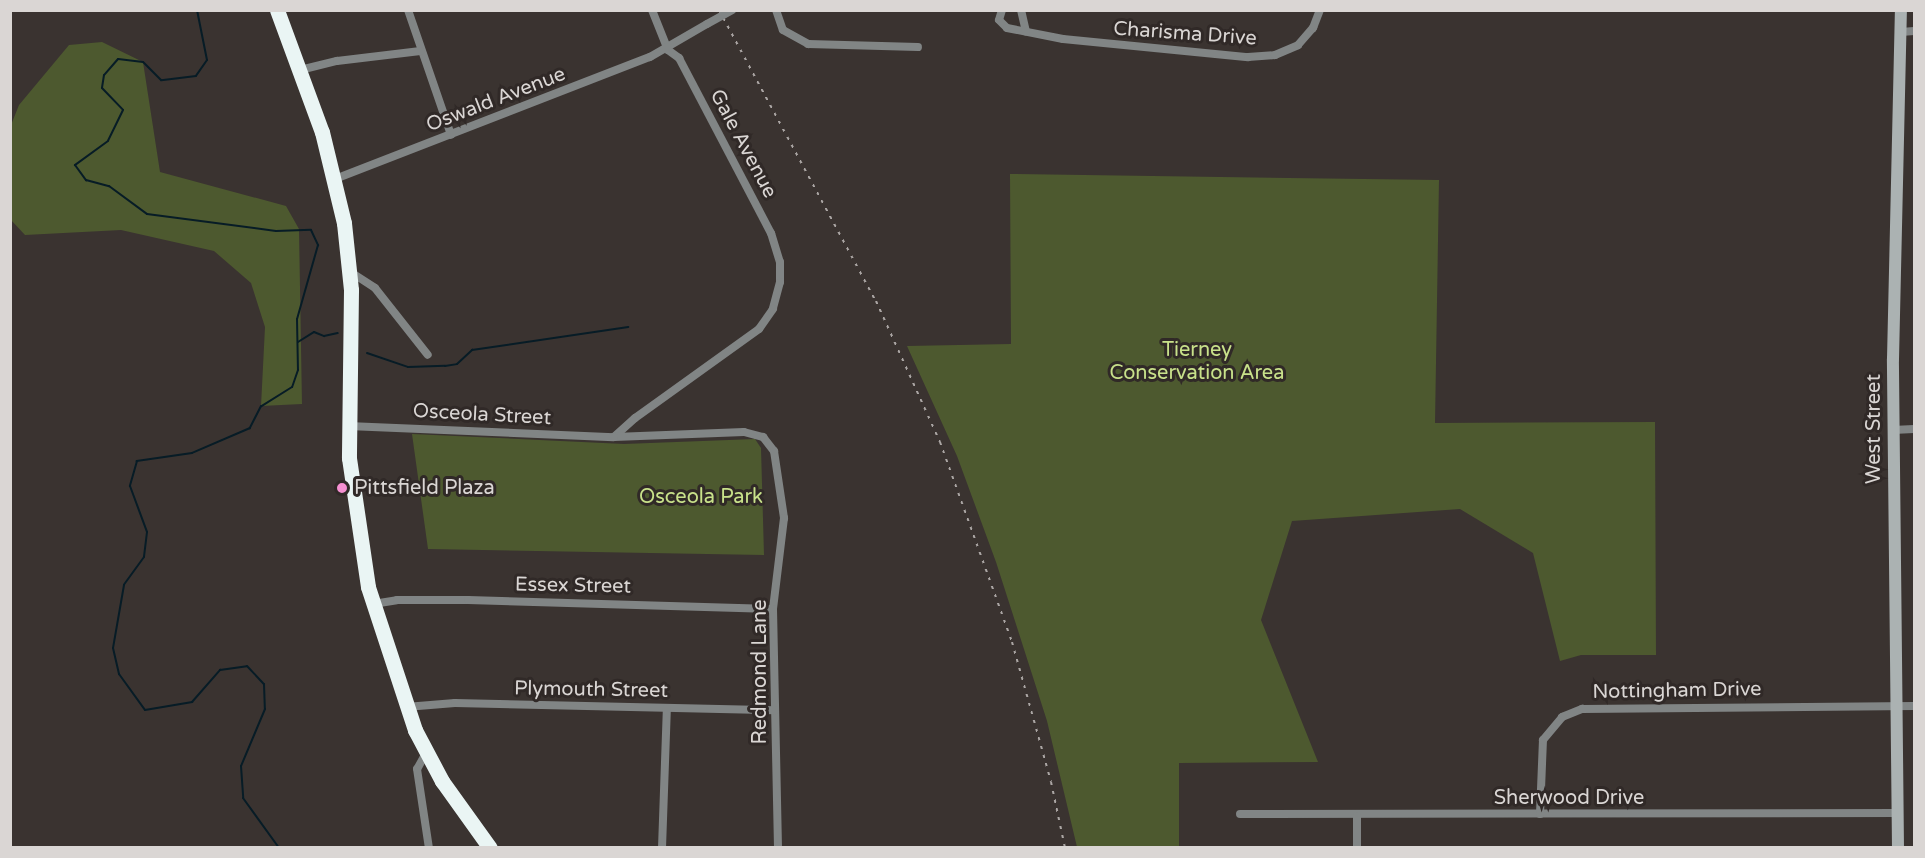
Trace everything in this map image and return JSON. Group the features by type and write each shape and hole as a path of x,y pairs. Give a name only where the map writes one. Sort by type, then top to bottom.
{"highway":[{"path":"277,10 300,70 335,179 350,271 348,426 357,535 373,604 406,708 426,753 490,848"}],"street":[{"path":"408,10 420,51 451,135"},
{"name":"Gale Avenue","path":"614,436 634,418 759,329 777,297 781,269 777,248 679,58 668,50 652,10"},
{"path":"668,50 732,10"},
{"path":"776,10 783,30 808,44 918,47"},
{"name":"Charisma Drive","path":"1002,10 999,20 1004,26 1026,31 1110,46 1257,57 1280,54 1298,45 1313,28 1320,10"},
{"path":"1021,10 1026,31"},
{"name":"West Street","path":"1898,848 1893,430 1901,10"},
{"path":"1901,32 1914,31"},
{"name":"Oswald Avenue","path":"335,179 668,50"},
{"path":"300,70 337,61 420,51"},
{"path":"350,271 375,288 428,355"},
{"name":"Osceola Street","path":"348,426 614,436"},
{"path":"1893,430 1914,429"},
{"name":"Redmond Lane","path":"614,436 744,432 766,440 778,465 784,518 773,609 778,848"},
{"name":"Essex Street","path":"373,604 396,600 462,600 773,609"},
{"name":"Plymouth Street","path":"406,708 455,703 775,710"},
{"name":"Nottingham Drive","path":"1540,814 1543,740 1553,724 1571,712 1594,707 1914,706"},
{"path":"662,848 667,708"},
{"path":"426,753 417,769 429,848"},
{"name":"Sherwood Drive","path":"1240,814 1357,816 1899,813"},
{"path":"1357,816 1357,848"}],"green space":[{"path":"102,42 143,62 160,172 286,206 299,229 302,404 261,406 265,327 251,283 214,251 121,230 25,235 11,220 11,125 19,105 69,45"},
{"name":"Tierney Conservation Area","path":"1010,174 1439,180 1435,423 1655,422 1656,655 1581,655 1560,661 1533,553 1460,509 1292,521 1261,620 1318,762 1179,763 1179,847 1077,847 1047,721 996,562 957,456 907,346 1011,344"},
{"name":"Osceola Park","path":"412,434 624,444 755,439 761,448 764,555 428,549"}],"waterway":[{"path":"197,10 207,60 196,76 161,80 143,62 118,59 104,75 102,88 123,110 108,141 75,165 86,180 109,186 147,214 276,231 311,230 318,245 297,319 298,370 292,387 261,406 250,428 192,453 137,461 130,486 147,532 144,557 124,585 113,648 119,674 145,710 192,702 220,670 247,666 264,684 265,709 241,766 243,798 279,848"},
{"path":"367,353 408,367 445,366 457,364 472,350 628,327"},
{"path":"298,342 314,332 324,336 338,333"}],"railway":[{"path":"719,10 876,301 940,442 1012,642 1051,782 1065,848"}],"place":[{"name":"Pittsfield Plaza","path":"342,488"}]}
